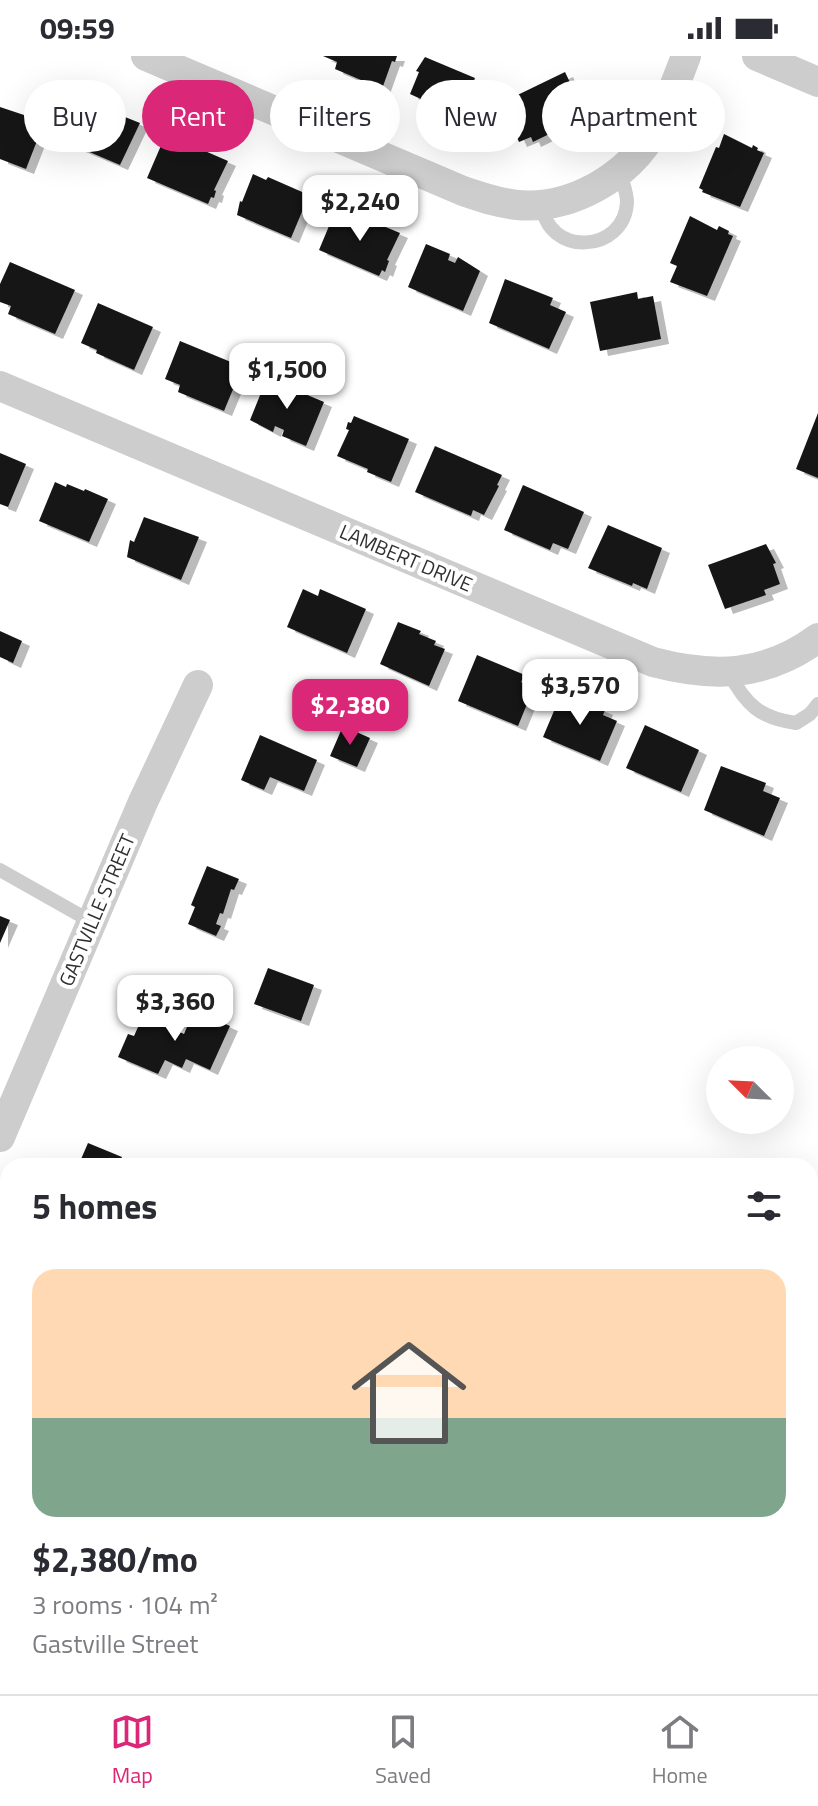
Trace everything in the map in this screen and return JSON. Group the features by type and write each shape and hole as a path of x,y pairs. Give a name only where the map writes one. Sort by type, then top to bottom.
{"street":[{"path":"146,56 463,191 495,202 520,206 584,194 620,172 654,130 686,56"},
{"path":"757,56 818,82"},
{"name":"LAMBERT DRIVE","path":"0,386 620,649 681,669 729,673 772,663 818,638"},
{"name":"GASTVILLE STREET","path":"0,1137 143,802 198,685"}],"lane":[{"path":"542,204 543,217 553,233 573,243 597,241 615,231 624,216 627,199 620,172"},
{"path":"729,673 739,693 755,710 773,720 796,723 818,704"},
{"path":"0,870 92,922"}],"building":[{"path":"323,56 397,56 385,80 361,80 335,69 337,62"},
{"path":"425,57 475,78 416,80 416,97 410,94 419,72 416,71"},
{"path":"565,72 569,80 548,80"},
{"path":"542,83 542,138 533,142 531,137 526,139 526,91"},
{"path":"0,107 24,115 24,152 33,152 26,169 0,159"},
{"path":"126,117 140,123 120,165 89,152 126,152"},
{"path":"725,134 752,148 753,145 764,153 740,207 699,188 714,152 725,152"},
{"path":"158,152 207,152 228,161 214,190 214,198 211,197 208,204 147,178"},
{"path":"253,174 266,180 268,177 309,195 291,238 237,215"},
{"path":"352,213 400,233 387,260 385,272 382,270 379,276 319,250 334,214 349,220"},
{"path":"690,216 717,230 719,226 733,236 707,296 670,282 677,266 670,263"},
{"path":"426,244 450,254 448,260 455,263 458,257 480,271 463,311 408,287"},
{"path":"10,262 75,290 55,334 8,314 11,306 0,302 0,284"},
{"path":"505,279 553,298 550,305 566,312 549,349 489,323"},
{"path":"637,292 638,299 653,296 661,339 600,351 590,302"},
{"path":"98,303 153,327 134,370 81,343"},
{"path":"180,341 243,367 224,411 178,392 180,385 165,379"},
{"path":"267,378 324,402 306,446 282,436 284,430 275,426 273,432 250,420"},
{"path":"818,413 818,478 796,469"},
{"path":"354,416 409,439 391,482 337,456 349,430 346,429 348,422 351,423"},
{"path":"435,446 502,475 484,515 473,510 471,516 415,492"},
{"path":"0,453 26,464 8,507 0,504"},
{"path":"55,482 85,489 108,499 89,542 39,521"},
{"path":"523,485 584,512 568,549 553,543 550,550 504,530"},
{"path":"144,517 199,537 181,580 127,557 130,540 134,542"},
{"path":"608,525 662,548 647,589 588,568"},
{"path":"766,544 776,563 773,564 780,584 764,590 766,595 725,609 708,565"},
{"path":"303,589 318,596 320,589 366,609 347,653 287,627"},
{"path":"398,622 421,631 419,634 436,641 434,645 445,649 429,686 380,664"},
{"path":"0,631 22,641 13,663 0,657"},
{"path":"477,655 525,675 521,682 537,689 535,693 532,692 518,726 458,701"},
{"path":"562,692 605,710 603,715 617,721 600,761 543,737"},
{"path":"645,725 699,750 681,792 626,768"},
{"path":"343,726 370,738 357,767 330,756"},
{"path":"260,735 317,760 304,791 270,777 264,790 241,780"},
{"path":"721,766 766,783 763,791 780,798 764,836 704,810"},
{"path":"207,866 239,879 234,890 231,889 223,914 220,913 216,924 221,926 216,936 188,924 195,907 191,905"},
{"path":"0,916 10,920 0,943"},
{"path":"268,968 314,985 301,1021 254,1004"},
{"path":"194,1010 230,1026 210,1070 186,1059 182,1068 165,1060 158,1074 118,1057 128,1034 134,1036 143,1016 184,1034"},
{"path":"88,1143 122,1157 122,1158 81,1158"}]}
